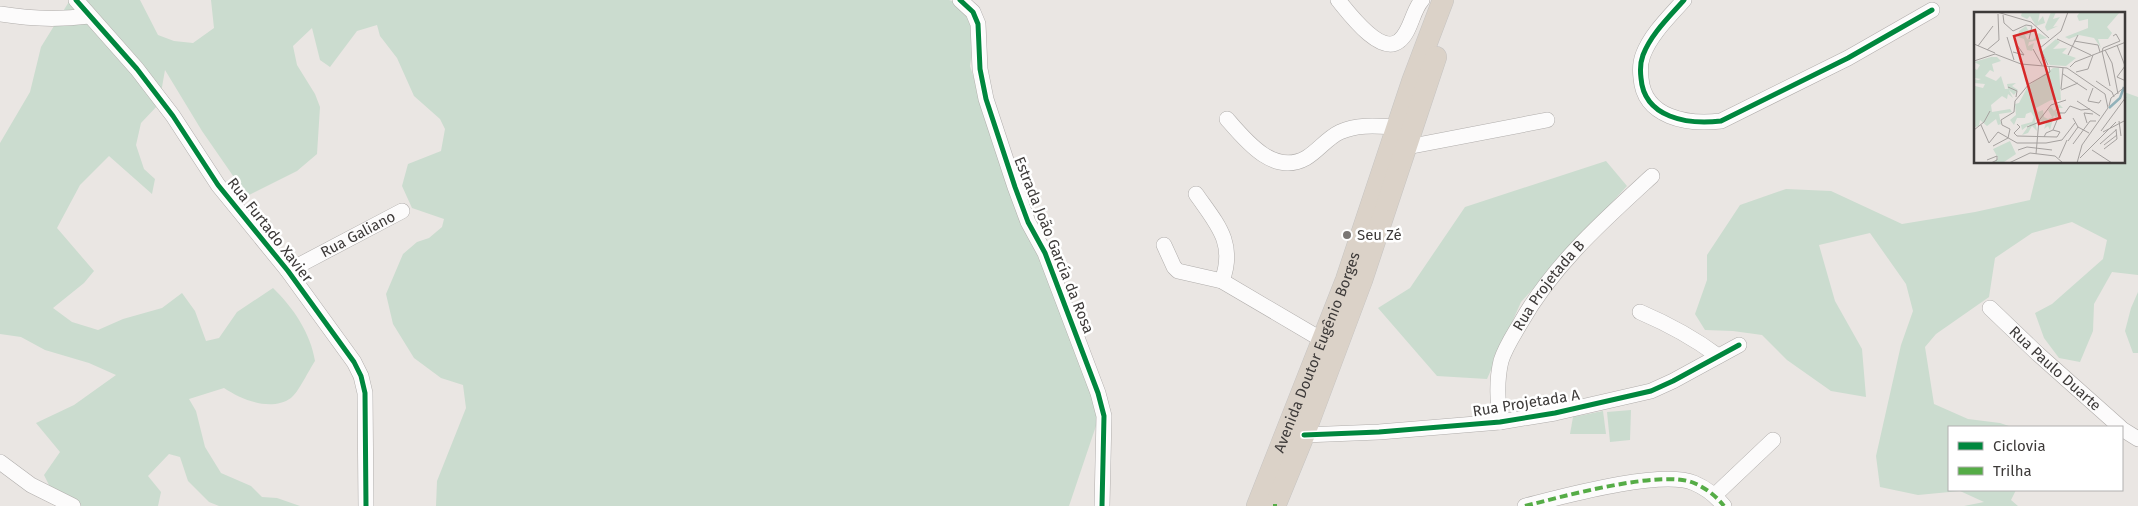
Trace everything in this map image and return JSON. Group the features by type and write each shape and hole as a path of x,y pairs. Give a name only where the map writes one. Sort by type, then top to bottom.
{"highway":[{"name":"Avenida Doutor Eugênio Borges","path":"1271,506 1324,341 1397,127 1443,0"},
{"name":"Avenida Doutor Eugênio Borges","path":"1271,506 1304,435 1362,280 1447,28 1459,0"}],"street":[{"name":"Rua Furtado Xavier","path":"76,0 137,69 173,116 218,185 288,271 354,362 365,393 366,506"},
{"name":"Estrada João García da Rosa","path":"960,0 973,12 978,24 980,69 986,99 1012,179 1028,222 1045,253 1098,394 1104,416 1102,506"},
{"path":"1338,0 1370,36 1383,42 1394,44 1399,42 1406,32 1422,0"},
{"path":"1684,0 1656,32 1643,54 1640,65 1642,88 1651,105 1672,117 1699,124 1721,121 1848,58 1932,10"},
{"path":"0,14 23,18 62,20 89,16"},
{"path":"1227,120 1250,146 1262,154 1287,164 1308,157 1338,133 1354,127 1397,127"},
{"path":"1407,147 1547,120"},
{"name":"Rua Projetada B","path":"1500,422 1497,388 1501,362 1506,347 1523,317 1539,292 1576,246 1652,176"},
{"path":"1196,194 1217,224 1226,244 1228,259 1222,281"},
{"name":"Rua Galiano","path":"288,271 402,211"},
{"path":"1164,245 1174,267 1178,271 1222,281 1324,341"},
{"name":"Rua Paulo Duarte","path":"1990,308 2119,426"},
{"path":"1640,312 1675,328 1718,356"},
{"name":"Rua Projetada A","path":"1304,435 1379,432 1500,422 1592,405 1651,391 1673,382 1738,344"},
{"name":"Rua Paulo Duarte","path":"2123,429 2138,439"},
{"path":"1525,506 1574,493 1643,481 1665,480 1693,483 1719,501 1773,440"},
{"path":"0,462 31,485 73,506"}],"green space":[{"path":"70,0 140,0 158,35 174,41 193,43 214,28 211,0 949,0 964,5 975,34 970,66 1004,171 1025,228 1066,315 1085,367 1098,420 1069,506 436,506 437,481 466,408 463,385 441,378 414,358 393,324 386,294 403,254 417,242 429,238 442,227 444,219 412,208 402,186 408,164 441,151 445,129 440,119 414,96 397,58 380,36 377,25 357,31 330,67 320,60 312,28 293,46 297,65 315,94 320,107 317,154 297,171 247,196 202,131 165,70 159,104 141,123 136,145 144,169 155,179 152,194 109,156 80,185 57,228 94,271 84,283 53,308 72,322 98,330 123,319 162,308 182,293 195,311 206,341 219,338 237,312 273,288 280,295 294,312 305,331 310,341 315,361 294,395 283,402 266,404 239,397 224,388 189,399 196,411 205,447 221,473 251,486 262,497 277,498 300,506 219,506 209,502 188,481 180,457 169,454 148,476 161,492 158,506 68,506 49,485 44,475 60,452 36,423 74,405 116,375 89,363 45,350 21,337 0,334 0,143 30,92 41,47"},
{"path":"2126,93 2138,97 2138,275 2112,272 2094,304 2093,331 2080,362 2059,358 2044,338 2035,313 2052,304 2103,259 2107,240 2072,222 2032,233 1995,258 1989,297 1936,334 1925,347 1934,404 1968,419 2009,426 1948,426 1948,491 1960,491 1918,495 1880,487 1876,456 1901,345 1913,311 1906,284 1870,233 1819,245 1835,301 1862,349 1866,397 1831,391 1787,360 1762,335 1705,330 1695,314 1707,280 1707,255 1740,205 1786,189 1831,191 1902,224 1975,212 2030,200 2039,164 2126,164"},
{"path":"1606,161 1627,186 1521,302 1487,379 1437,376 1378,308 1410,288 1465,207"},
{"path":"2138,292 2138,353 2133,353 2125,331 2131,308"},
{"path":"1631,410 1630,440 1610,442 1607,412"},
{"path":"1603,411 1606,434 1570,434 1573,417"},
{"path":"1960,491 2016,491 2011,500 2018,506 1964,506 1984,502"}],"marked path":[{"path":"1525,506 1586,491 1659,479 1694,483 1703,487 1724,506"}],"cycle path":[{"path":"76,0 137,69 173,116 218,185 288,271 354,362 361,376 365,393 366,506"},
{"path":"960,0 973,12 978,24 980,69 986,99 1015,187 1028,222 1045,253 1098,393 1104,416 1102,506"},
{"path":"1684,0 1661,26 1646,47 1640,66 1644,91 1650,102 1670,116 1695,122 1721,121 1848,58 1932,10"},
{"path":"1304,435 1379,432 1500,422 1555,413 1651,391 1739,345"}],"place":[{"name":"Seu Zé","path":"1347,235"}]}
